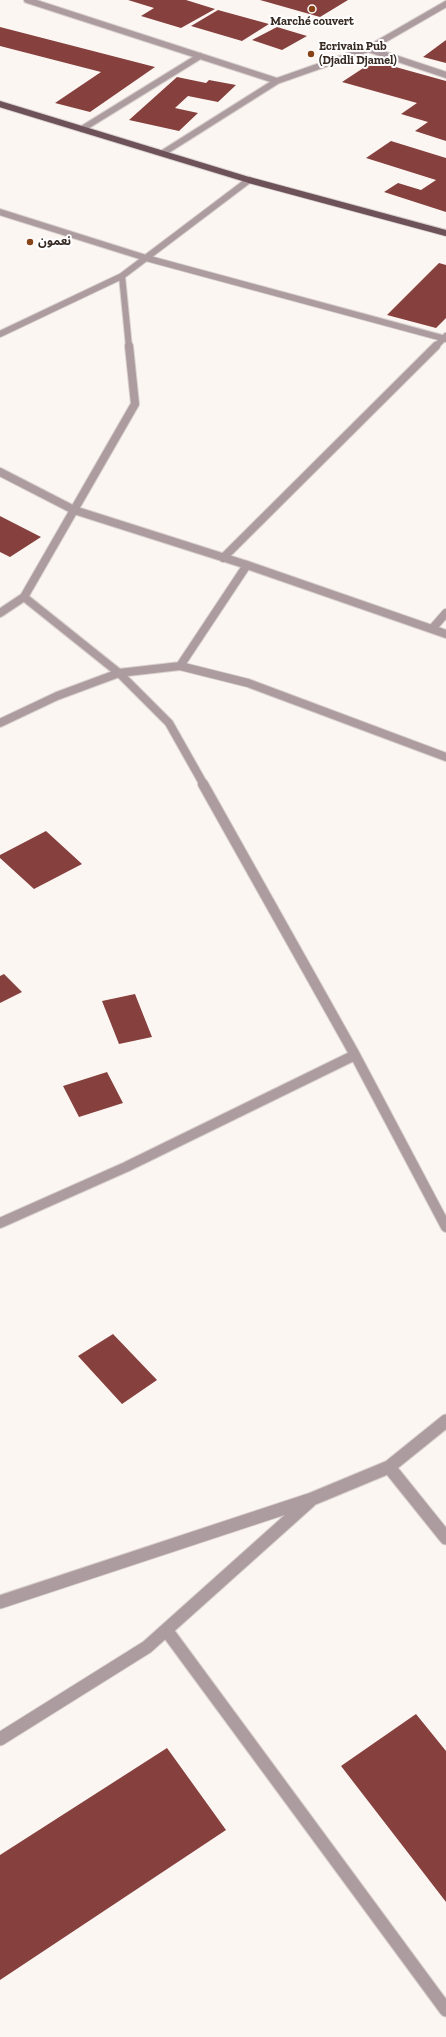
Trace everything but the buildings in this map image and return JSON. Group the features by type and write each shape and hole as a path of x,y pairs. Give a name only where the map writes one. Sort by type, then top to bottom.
{"main road":[{"path":"0,104 249,180 446,233"}],"street":[{"path":"27,0 277,81"},
{"path":"163,153 277,81 368,49 446,4"},
{"path":"368,49 446,75"},
{"path":"82,129 200,56"},
{"path":"0,334 122,276 249,180"},
{"path":"2,214 146,258 445,337"},
{"path":"0,614 24,597 134,404 122,276"},
{"path":"223,558 445,337"},
{"path":"0,472 74,510 223,558 446,634"},
{"path":"180,666 247,566"},
{"path":"24,597 119,673 169,723 355,1055 446,1227"},
{"path":"432,629 446,613"},
{"path":"0,723 57,696 119,673 180,666 248,683 446,757"},
{"path":"0,1222 126,1167 355,1055"},
{"path":"0,1602 312,1499 389,1467 446,1421"},
{"path":"389,1467 446,1538"},
{"path":"0,1739 147,1647 167,1631 312,1499"},
{"path":"167,1631 446,2010"}],"place":[{"name":"Marché couvert","path":"312,9"},
{"name":"Ecrivain Pub (Djadli Djamel)","path":"311,54"},
{"name":"نعمون","path":"30,242"}]}
